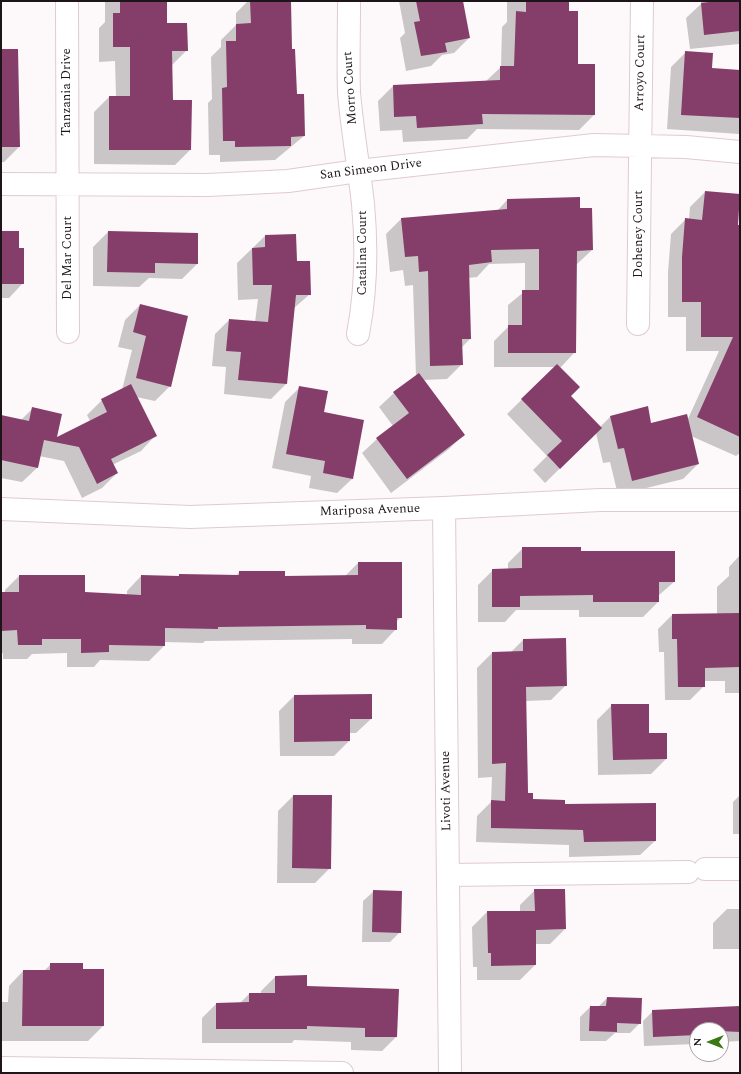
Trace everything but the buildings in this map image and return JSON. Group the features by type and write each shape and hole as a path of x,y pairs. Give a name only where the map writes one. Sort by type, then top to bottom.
{"street":[{"name":"Tanzania Drive","path":"67,1 67,184"},
{"name":"Arroyo Court","path":"640,145 642,1"},
{"name":"Morro Court","path":"349,4 349,93 358,171"},
{"name":"San Simeon Drive","path":"1,184 208,185 288,181 358,171 594,145 640,145 740,152"},
{"name":"Doheney Court","path":"638,324 640,145"},
{"name":"Catalina Court","path":"358,171 363,205 365,253 362,310 358,334"},
{"name":"Del Mar Court","path":"67,184 68,332"},
{"name":"Mariposa Avenue","path":"1,509 190,517 444,508 600,500 740,500"},
{"name":"Livoti Avenue","path":"444,508 450,1073"},
{"path":"448,875 696,871 740,868"},
{"path":"1,1068 342,1073"}]}
